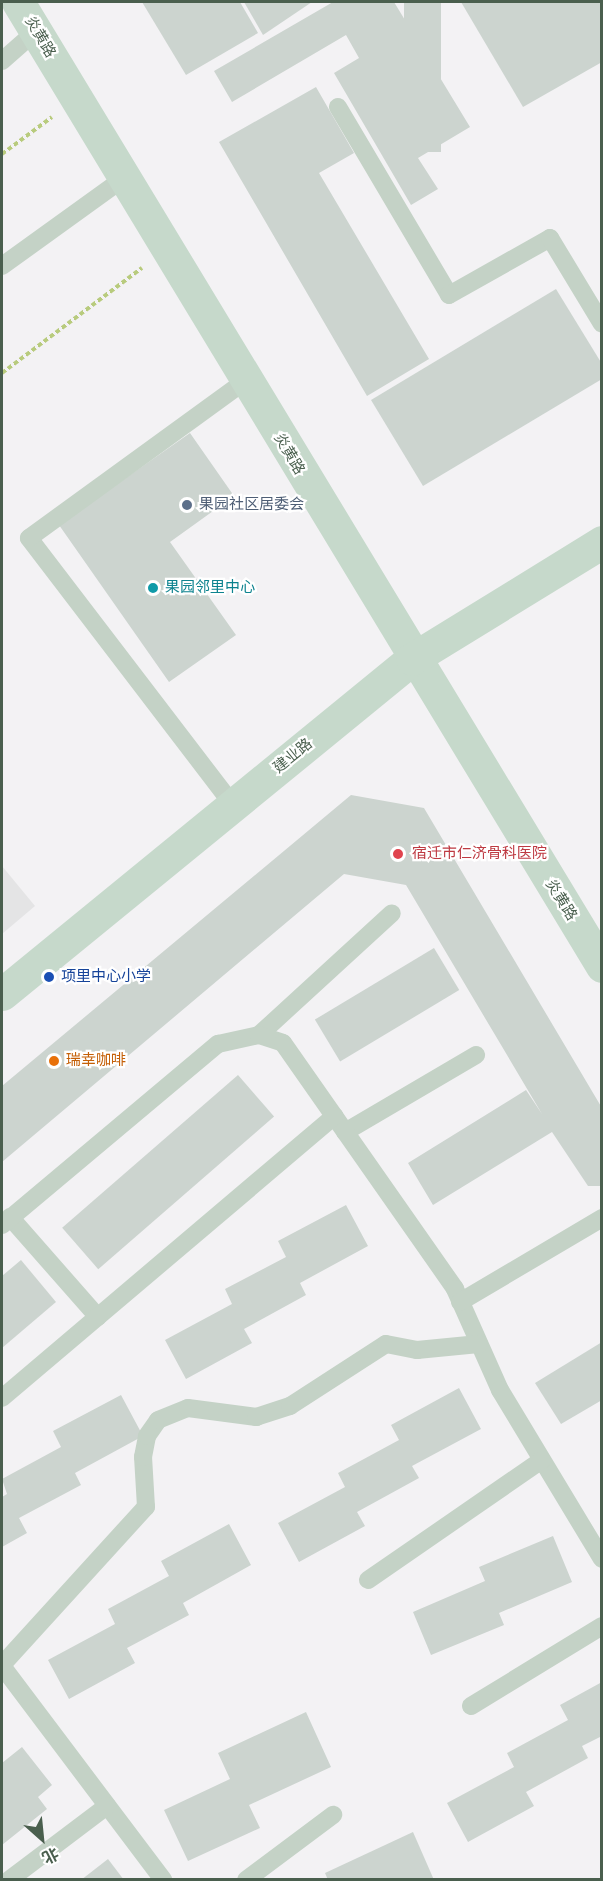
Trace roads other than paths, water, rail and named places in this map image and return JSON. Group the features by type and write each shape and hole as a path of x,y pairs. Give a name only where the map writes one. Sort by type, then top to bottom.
{"street":[{"name":"炎黄路","path":"18,2 412,659 602,966"},
{"name":"建业路","path":"2,994 412,659 602,542"}],"lane":[{"path":"2,61 36,31"},
{"path":"338,107 449,295 550,238 602,324"},
{"path":"2,266 124,178"},
{"path":"233,805 29,538 246,381"},
{"path":"98,1317 6,1221 218,1044 259,1035 392,914"},
{"path":"259,1035 283,1043 460,1302 479,1344 542,1460 602,1559"},
{"path":"345,1132 476,1055"},
{"path":"2,1398 334,1116"},
{"path":"460,1302 602,1218"},
{"path":"163,1880 2,1665 146,1507 143,1457 147,1436 158,1420 188,1408 256,1417 290,1406 386,1344 417,1350 479,1344"},
{"path":"368,1580 542,1460"},
{"path":"471,1706 602,1626"},
{"path":"9,1880 107,1806"},
{"path":"246,1880 333,1815"}],"place":[{"name":"果园社区居委会","path":"187,505"},
{"name":"果园邻里中心","path":"153,588"},
{"name":"宿迁市仁济骨科医院","path":"398,854"},
{"name":"项里中心小学","path":"49,977"},
{"name":"瑞幸咖啡","path":"54,1061"}]}
